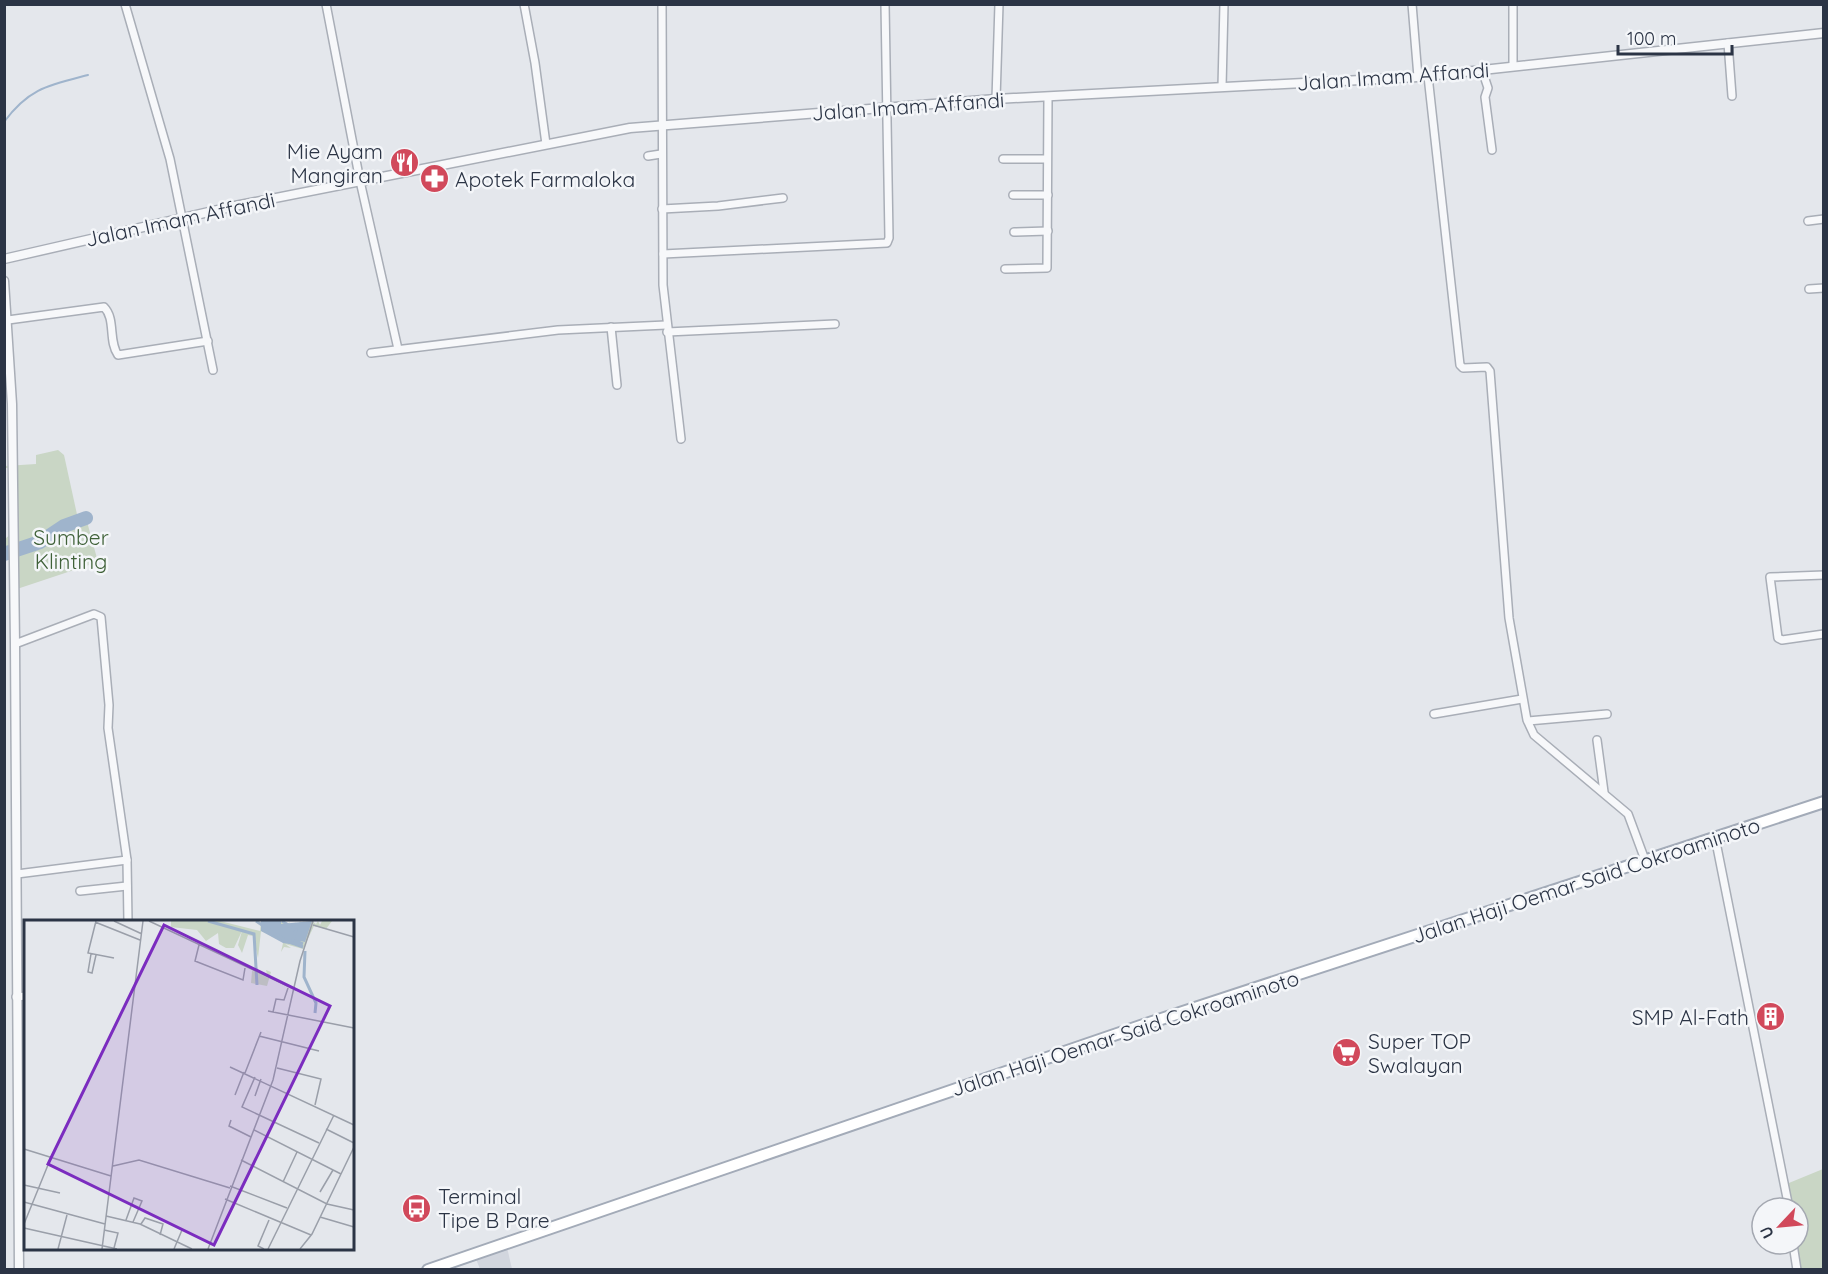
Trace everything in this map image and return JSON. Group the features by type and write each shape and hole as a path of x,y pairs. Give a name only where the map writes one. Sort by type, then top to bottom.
{"main road":[{"name":"Jalan Haji Oemar Said Cokroaminoto","path":"428,1269 1149,1023 1824,802"}],"street":[{"path":"125,4 157,110 183,217 213,370"},
{"path":"326,4 360,181 398,350"},
{"path":"524,4 536,63 546,144"},
{"path":"662,4 663,254 667,329 681,439"},
{"path":"663,254 887,243 889,238 885,4"},
{"path":"996,99 999,4"},
{"path":"1222,87 1224,4"},
{"path":"1412,4 1418,76"},
{"path":"1513,4 1513,66"},
{"name":"Jalan Imam Affandi","path":"4,259 183,217 546,144 661,124 996,99 1418,76 1824,33"},
{"path":"1728,43 1732,96"},
{"path":"1482,70 1488,88 1485,98 1492,150"},
{"path":"1428,75 1461,365 1463,368 1486,367 1490,371 1504,575 1522,699 1528,722 1534,735 1628,814 1645,860"},
{"path":"1005,268 1047,268 1048,97"},
{"path":"648,156 661,154"},
{"path":"1003,159 1047,159"},
{"path":"1013,195 1048,195"},
{"path":"662,209 718,206 783,198"},
{"path":"1808,221 1824,219"},
{"path":"1014,232 1048,231"},
{"path":"4,281 8,320 21,996 22,1226 19,1269"},
{"path":"1809,289 1824,288"},
{"path":"8,320 104,307 109,314 114,349 118,355 208,341"},
{"path":"371,353 558,330 610,327 667,329 835,324"},
{"path":"610,327 617,385"},
{"path":"1824,575 1770,577 1778,638 1782,640 1824,634"},
{"path":"15,644 94,614 101,617 109,705 108,728 127,860 128,920"},
{"path":"1434,714 1522,699"},
{"path":"1528,722 1607,714"},
{"path":"1597,740 1604,792"},
{"path":"1715,837 1786,1196"},
{"path":"17,874 127,860"},
{"path":"80,891 127,886"}],"shaded area":[{"path":"506,1243 512,1269 480,1269 474,1254"}],"green space":[{"name":"Sumber Klinting","path":"58,450 64,455 78,519 86,518 98,562 14,590 11,550 5,554 5,539 13,532 12,468 5,468 5,466 36,464 36,455"},
{"path":"1823,1169 1823,1269 1797,1269 1795,1256 1810,1256 1810,1196 1786,1196 1784,1185"}],"waterway":[{"path":"4,122 31,95 51,85 88,75"},
{"path":"4,554 40,542 64,526 86,518"}],"place":[{"name":"Mie Ayam Mangiran","path":"404,163"},
{"name":"Apotek Farmaloka","path":"434,179"},
{"name":"SMP Al-Fath","path":"1770,1017"},
{"name":"Super TOP Swalayan","path":"1347,1053"},
{"name":"Terminal Tipe B Pare","path":"417,1208"}]}
